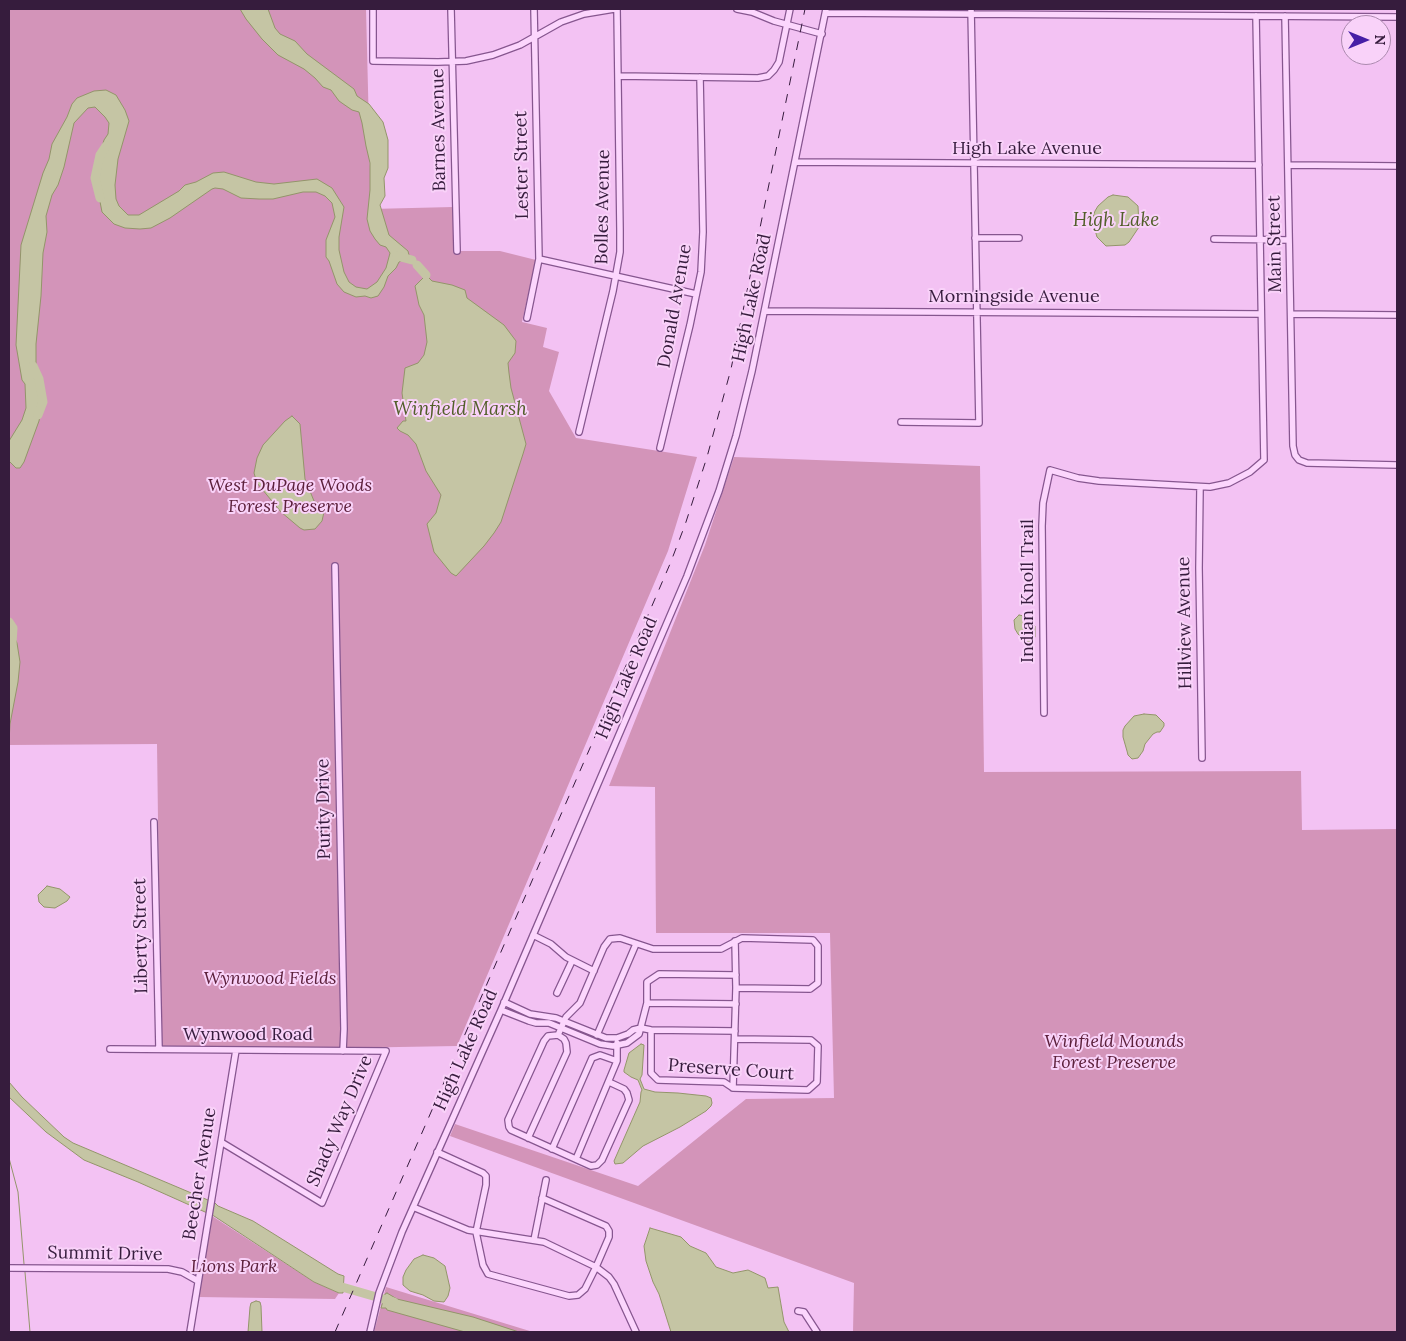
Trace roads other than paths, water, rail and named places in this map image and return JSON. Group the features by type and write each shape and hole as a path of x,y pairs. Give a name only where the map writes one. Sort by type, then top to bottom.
{"street":[{"path":"373,9 373,61 452,61 494,55 520,45 575,16 615,9"},
{"name":"Barnes Avenue","path":"451,9 457,251"},
{"name":"Lester Street","path":"526,318 539,259 534,9"},
{"name":"Bolles Avenue","path":"579,432 620,252 618,76 615,9"},
{"path":"737,9 752,12 786,25 822,34"},
{"path":"618,76 758,78 768,76 772,74 779,62 790,9"},
{"path":"826,11 1397,17"},
{"name":"High Lake Road","path":"370,1332 379,1293 391,1259 501,1010 684,583 725,474 739,427 766,311 826,11"},
{"path":"901,422 979,423 971,12"},
{"name":"Main Street","path":"1200,488 1216,487 1229,483 1250,472 1264,460 1256,16"},
{"name":"Main Street","path":"1285,16 1293,446 1295,456 1298,460 1308,463 1397,465"},
{"name":"Donald Avenue","path":"660,448 696,294 702,254 700,77"},
{"name":"High Lake Avenue","path":"796,162 1259,165"},
{"path":"1288,165 1397,166"},
{"path":"975,238 1020,238"},
{"path":"1214,239 1289,240"},
{"path":"539,259 696,294"},
{"name":"Morningside Avenue","path":"766,311 1261,314"},
{"path":"1291,314 1397,315"},
{"name":"Indian Knoll Trail","path":"1044,713 1042,526 1043,503 1050,470 1078,478 1099,481 1200,488"},
{"name":"Hillview Avenue","path":"1200,488 1199,568 1202,758"},
{"name":"Purity Drive","path":"335,566 343,1051"},
{"name":"Liberty Street","path":"154,822 159,1049"},
{"path":"533,935 551,944 572,961 594,971"},
{"path":"558,1035 566,1017 580,1003 604,947 610,939 620,938 653,949 721,949 742,938 813,940 818,946 818,982 810,989 736,988"},
{"path":"733,1088 736,1004 734,941"},
{"path":"597,1035 636,944"},
{"path":"557,993 572,961"},
{"path":"501,1010 529,1022 549,1023 600,1044 617,1046 627,1043 639,1034 647,1003 647,982 659,974 736,975"},
{"path":"504,1002 530,1014 551,1016 606,1038 616,1039 641,1028 651,1030 735,1030"},
{"path":"647,1003 736,1004"},
{"name":"Preserve Court","path":"651,1030 651,1073 658,1080 724,1082 733,1088 808,1090 817,1082 818,1046 811,1040 735,1039"},
{"path":"528,1138 566,1052 564,1039 558,1035 548,1036 508,1120 511,1130 528,1138 552,1149 591,1166 597,1165 628,1103 629,1096 624,1089 609,1082"},
{"path":"576,1159 617,1061 616,1039"},
{"name":"Wynwood Road","path":"110,1049 386,1051"},
{"name":"Beecher Avenue","path":"190,1332 236,1050"},
{"name":"Shady Way Drive","path":"221,1142 322,1203 386,1051"},
{"path":"552,1149 592,1058 600,1055 617,1061"},
{"path":"437,1152 486,1176 486,1185 476,1232 483,1265 488,1274 574,1296 582,1292 596,1267 609,1237 609,1231 606,1226 542,1198"},
{"path":"534,1240 546,1180"},
{"path":"413,1206 461,1228 476,1232 534,1240 552,1245 596,1267 609,1276 614,1284 636,1332"},
{"name":"Summit Drive","path":"9,1268 168,1269 182,1272 198,1281"},
{"path":"798,1311 804,1312 817,1332"}],"water":[{"path":"240,9 268,9 275,28 280,34 295,41 307,54 354,89 357,96 369,104 383,122 388,140 388,168 384,178 385,196 380,205 389,235 408,251 409,255 399,262 388,276 378,296 371,298 365,296 356,297 344,292 337,284 326,257 326,240 335,217 332,203 325,196 316,192 303,192 273,199 259,199 241,198 223,189 215,188 170,218 151,228 125,228 114,224 102,212 97,186 100,154 108,134 109,123 95,107 88,108 74,123 64,167 58,185 52,195 46,216 47,232 43,253 36,344 36,365 41,409 39,421 24,462 20,468 16,468 9,461 9,441 22,420 26,408 25,384 22,380 16,345 21,245 49,159 52,144 72,104 77,98 94,91 106,90 116,95 125,110 129,121 118,159 115,185 116,199 119,206 128,215 139,215 179,191 185,185 196,182 213,173 224,172 256,182 274,184 317,179 332,188 344,207 339,237 339,250 344,272 349,282 356,287 367,289 377,282 386,268 390,253 386,247 380,245 375,239 370,231 367,219 370,163 359,112 352,110 339,101 331,90 323,87 304,69 278,55 262,39"},
{"name":"High Lake","path":"1113,195 1128,197 1138,206 1139,227 1125,245 1106,246 1097,237 1093,217 1098,206"},
{"name":"Winfield Marsh","path":"426,275 432,281 465,290 467,298 504,325 516,341 515,353 508,363 511,388 526,444 501,522 484,546 456,576 451,573 434,552 427,524 436,513 441,495 426,471 416,444 408,435 397,428 403,421 406,421 402,393 405,368 418,363 424,355 427,342 424,315 419,305 415,286"},
{"path":"292,416 300,424 305,479 314,501 320,504 324,512 322,521 315,529 304,530 300,528 281,512 257,483 254,473 257,458 263,445"},
{"path":"1019,615 1024,616 1035,626 1035,637 1031,642 1026,642 1015,629 1014,620"},
{"path":"9,625 17,643 20,662 9,742"},
{"path":"1144,714 1156,715 1164,723 1164,726 1160,732 1153,734 1138,758 1132,759 1128,755 1123,730 1134,716"},
{"path":"47,886 60,889 70,897 55,908 44,907 39,902 38,895"},
{"path":"641,1044 644,1045 642,1075 640,1079 644,1089 655,1092 706,1096 711,1098 712,1103 706,1111 643,1146 623,1163 615,1164 614,1161 640,1102 642,1090 638,1080 624,1072 624,1070 629,1053"},
{"path":"9,1082 22,1097 64,1137 73,1143 253,1221 344,1276 343,1293 314,1282 214,1216 84,1160 46,1132 9,1097"},
{"path":"650,1228 681,1237 690,1246 706,1253 716,1267 733,1273 748,1270 765,1278 768,1288 778,1287 784,1322 789,1332 671,1332 646,1261 644,1246"},
{"path":"423,1255 434,1258 445,1266 450,1288 444,1302 434,1301 410,1291 403,1285 403,1277 406,1270 414,1259"},
{"path":"387,1293 397,1299 473,1317 519,1332 465,1332 387,1310 386,1308 381,1308"},
{"path":"260,1302 261,1306 262,1332 248,1332 251,1303"}],"waterway":[{"path":"100,198 95,178 100,155 106,146"},
{"path":"397,256 412,260"},
{"path":"417,265 426,275"},
{"path":"33,366 39,379 43,402 38,415"},
{"path":"9,622 13,628 12,643"},
{"path":"9,1158 18,1192 24,1264"},
{"path":"25,1272 30,1332"},
{"path":"335,1285 394,1302"}],"railway":[{"path":"335,1332 645,622 685,525 707,457 731,369 805,9"}],"park label":[{"name":"West DuPage Woods Forest Preserve","path":"290,496"},
{"name":"Wynwood Fields","path":"270,979"},
{"name":"Winfield Mounds Forest Preserve","path":"1114,1052"},
{"name":"Lions Park","path":"234,1267"}]}
